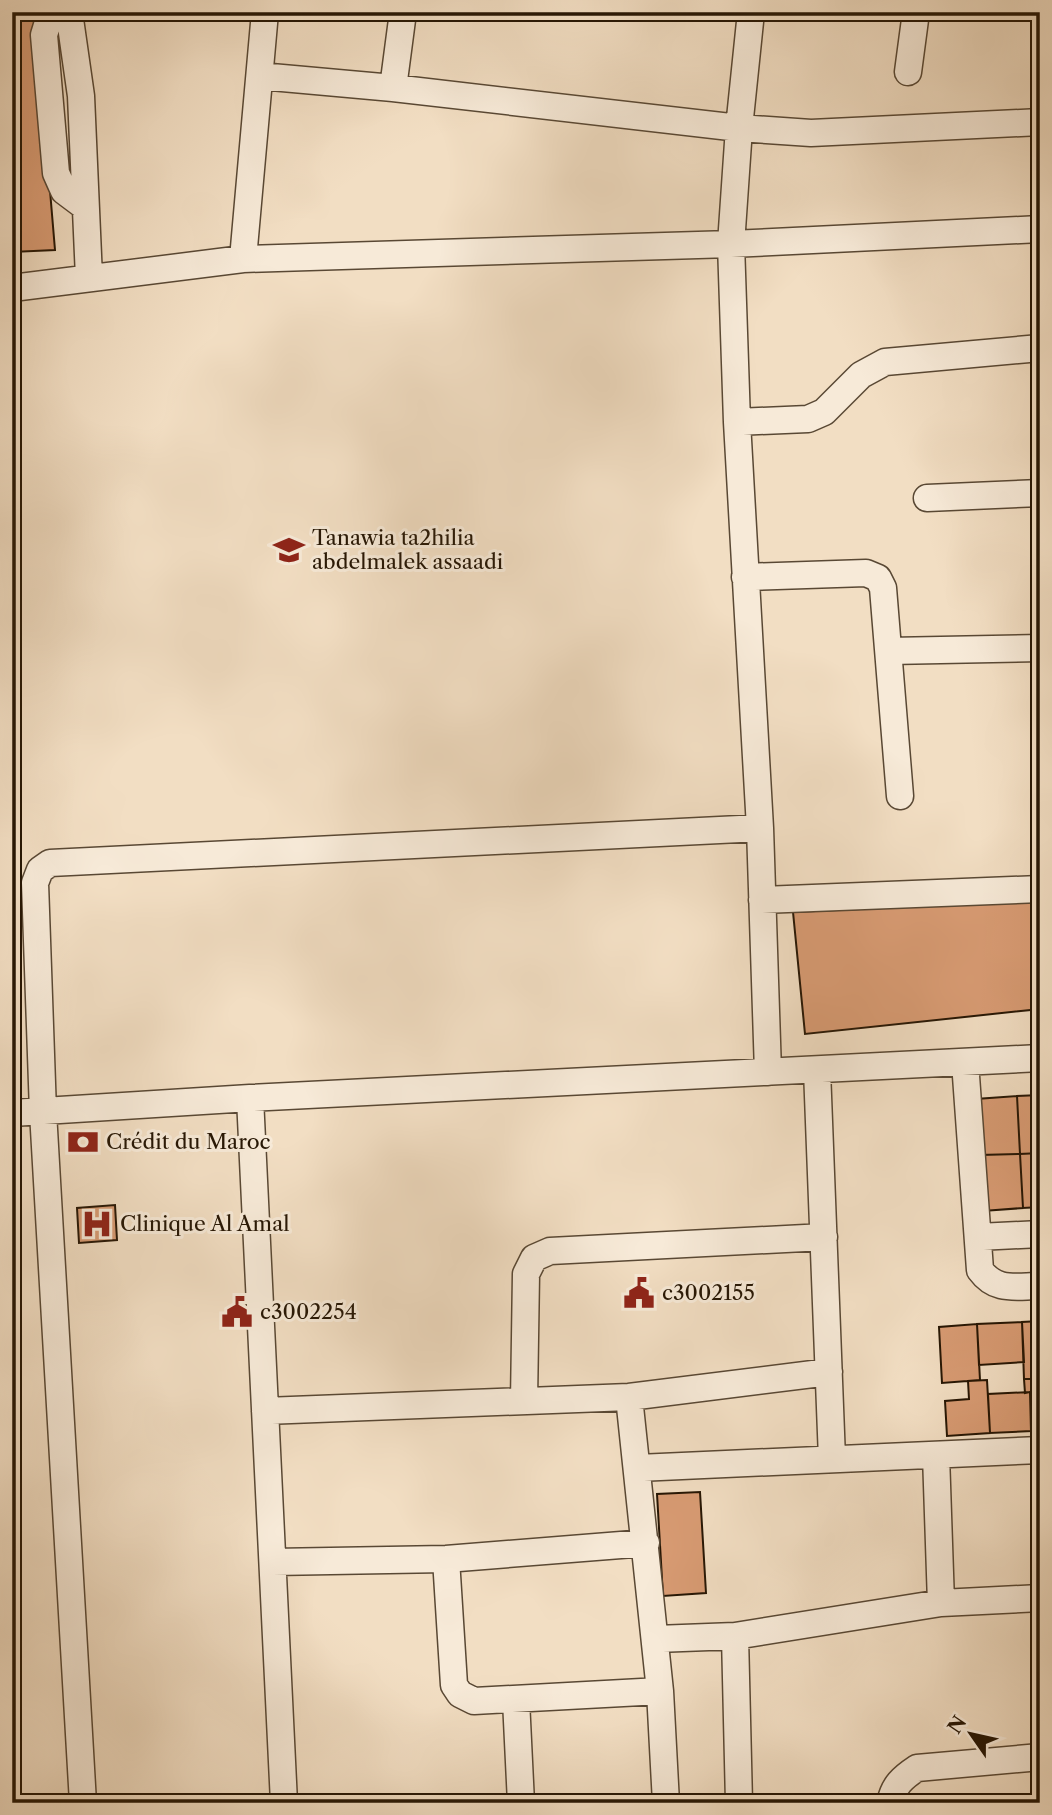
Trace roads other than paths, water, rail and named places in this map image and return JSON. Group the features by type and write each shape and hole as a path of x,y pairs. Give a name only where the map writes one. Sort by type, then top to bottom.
{"street":[{"path":"51,12 44,35 57,173 64,191 84,206"},
{"path":"69,12 80,96 89,278"},
{"path":"243,259 265,12"},
{"path":"393,88 402,12"},
{"path":"751,12 731,244 737,422 760,828 768,1072"},
{"path":"908,72 916,12"},
{"path":"260,76 393,88 739,128 811,133 1040,122"},
{"path":"12,288 243,259 731,244 1040,229"},
{"path":"737,422 808,419 824,412 861,375 885,362 1040,348"},
{"path":"927,498 1040,493"},
{"path":"746,577 866,573 878,578 883,588 900,796"},
{"path":"889,651 1040,648"},
{"path":"83,1803 43,1112 35,883 40,870 50,863 760,828"},
{"path":"762,900 1040,889"},
{"path":"12,1113 250,1098 1040,1058"},
{"path":"965,1062 980,1270 988,1281 1002,1287 1040,1286"},
{"path":"817,1070 832,1459"},
{"path":"250,1098 284,1803"},
{"path":"978,1237 1040,1234"},
{"path":"524,1401 526,1273 534,1258 550,1251 824,1237"},
{"path":"265,1411 629,1397 829,1372"},
{"path":"629,1397 656,1639 667,1803"},
{"path":"638,1468 1040,1450"},
{"path":"936,1455 942,1603"},
{"path":"272,1562 446,1559 646,1543"},
{"path":"446,1559 454,1685 460,1694 474,1701 660,1691"},
{"path":"656,1639 735,1636 942,1603 1040,1598"},
{"path":"735,1636 739,1803"},
{"path":"516,1700 521,1803"},
{"path":"890,1803 893,1790 901,1778 917,1768 1040,1758"}],"place":[{"name":"Tanawia ta2hilia abdelmalek assaadi","path":"289,550"},
{"name":"Crédit du Maroc","path":"83,1142"},
{"name":"Clinique Al Amal","path":"97,1224"},
{"name":"c3002155","path":"639,1293"},
{"name":"c3002254","path":"237,1312"}]}
